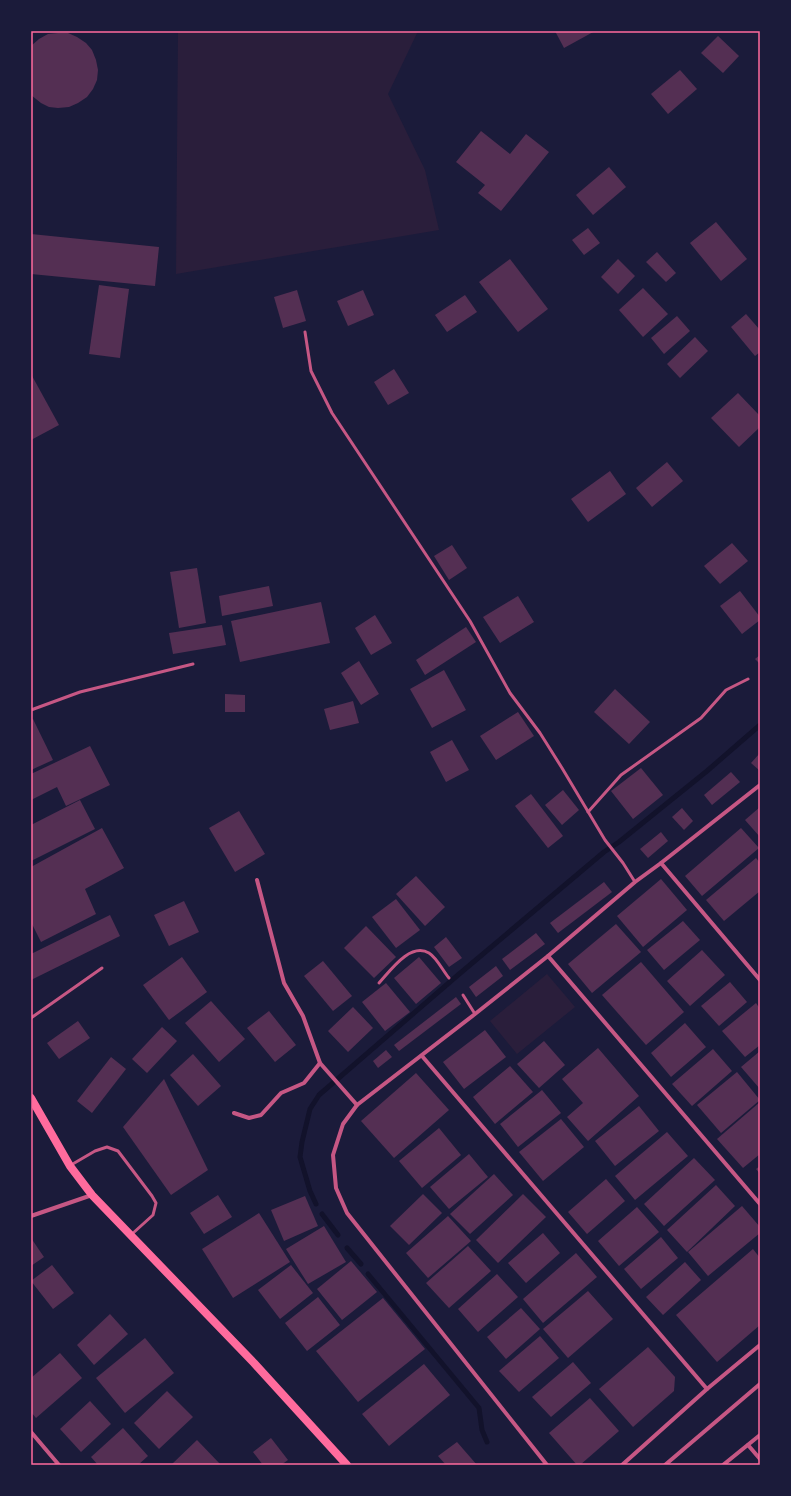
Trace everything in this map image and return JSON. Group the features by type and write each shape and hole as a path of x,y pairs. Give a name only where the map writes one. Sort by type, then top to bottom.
{"main road":[{"path":"31,1098 70,1166 92,1195 254,1363 347,1465"}],"street":[{"path":"547,1465 347,1213 336,1188 333,1155 343,1124 357,1105 476,1014 548,956 635,882 661,864 760,785"},
{"path":"661,864 760,980"},
{"path":"257,880 284,983 303,1016 320,1063 357,1105"},
{"path":"548,956 760,1204"},
{"path":"422,1056 707,1389"},
{"path":"234,1113 249,1118 261,1115 281,1093 304,1083 320,1063"},
{"path":"31,1216 92,1195"},
{"path":"622,1465 707,1389 760,1345"},
{"path":"665,1465 760,1384"},
{"path":"31,1432 59,1465"},
{"path":"723,1465 760,1435"},
{"path":"748,1445 760,1459"}],"lane":[{"path":"306,332 311,370 332,414 470,621 510,693 544,739 605,840 623,863 635,882"},
{"path":"31,710 80,692 193,664"},
{"path":"588,812 621,775 701,718 726,690 748,678"},
{"path":"379,983 400,960 414,951 423,951 430,954 449,978"},
{"path":"31,1018 102,968"},
{"path":"463,995 476,1014"},
{"path":"70,1166 95,1151 107,1147 118,1151 156,1203 153,1215 130,1235"}],"shaded area":[{"path":"178,31 418,31 388,94 425,170 439,230 176,274"},
{"path":"547,974 575,1007 517,1054 490,1021"}],"building":[{"path":"555,31 595,31 564,48"},
{"path":"68,33 86,43 92,50 98,70 97,80 87,97 69,107 58,108 49,107 31,95 31,46 48,34"},
{"path":"718,36 739,56 723,73 701,53"},
{"path":"680,70 697,89 668,114 651,94"},
{"path":"481,131 510,154 526,134 549,152 501,211 478,193 485,185 456,162"},
{"path":"609,167 626,187 593,215 576,195"},
{"path":"716,222 747,259 721,281 690,243"},
{"path":"588,228 600,243 584,255 572,240"},
{"path":"31,234 159,247 155,286 31,274"},
{"path":"657,252 676,273 666,282 646,262"},
{"path":"510,259 548,309 518,332 479,282"},
{"path":"618,259 635,276 618,294 601,277"},
{"path":"99,285 129,289 120,358 89,354"},
{"path":"643,288 668,314 643,337 619,310"},
{"path":"297,290 306,321 283,328 274,297"},
{"path":"363,290 374,315 348,326 337,301"},
{"path":"465,295 477,312 447,332 435,315"},
{"path":"746,314 760,330 760,352 755,356 731,327"},
{"path":"677,316 690,331 664,354 651,338"},
{"path":"695,337 708,351 680,378 667,364"},
{"path":"394,369 409,393 388,405 374,382"},
{"path":"31,374 59,425 31,440"},
{"path":"738,393 760,416 760,427 739,447 711,418"},
{"path":"667,462 683,481 652,507 636,488"},
{"path":"610,471 626,494 588,522 571,499"},
{"path":"732,543 748,561 720,584 704,566"},
{"path":"452,545 467,568 449,580 434,556"},
{"path":"197,568 206,623 179,628 170,572"},
{"path":"269,586 273,606 222,616 219,596"},
{"path":"740,591 760,617 760,620 742,634 720,606"},
{"path":"518,596 534,622 500,643 483,617"},
{"path":"321,602 330,643 240,662 231,621"},
{"path":"375,615 392,643 371,655 355,628"},
{"path":"222,625 226,645 173,654 169,633"},
{"path":"466,627 476,642 425,675 416,660"},
{"path":"760,655 760,664 755,659"},
{"path":"359,661 379,694 361,705 341,673"},
{"path":"444,670 466,710 432,728 410,689"},
{"path":"615,689 650,722 629,744 594,712"},
{"path":"225,694 245,695 245,712 225,712"},
{"path":"353,701 359,723 330,730 324,709"},
{"path":"518,712 534,736 496,760 480,736"},
{"path":"33,719 53,760 31,770 31,720"},
{"path":"452,740 469,770 446,782 430,752"},
{"path":"90,746 110,785 66,806 57,787 31,800 31,774"},
{"path":"760,753 760,771 751,763"},
{"path":"641,768 663,795 633,819 611,791"},
{"path":"731,772 740,782 712,805 704,795"},
{"path":"563,790 579,810 562,825 545,805"},
{"path":"531,794 563,836 548,848 515,806"},
{"path":"80,800 95,829 31,861 31,825"},
{"path":"760,807 760,837 745,820"},
{"path":"682,808 693,821 684,830 672,817"},
{"path":"239,811 265,854 235,872 209,828"},
{"path":"102,828 124,868 85,889 96,914 41,942 31,922 31,867"},
{"path":"741,828 759,848 702,896 685,876"},
{"path":"661,832 668,841 648,858 640,849"},
{"path":"756,858 760,863 760,891 724,921 706,900"},
{"path":"416,876 445,907 425,926 396,894"},
{"path":"661,879 687,910 643,947 617,916"},
{"path":"604,882 612,892 558,933 550,923"},
{"path":"396,899 420,930 396,948 372,917"},
{"path":"184,901 199,932 169,946 154,915"},
{"path":"110,915 120,936 31,980 31,954"},
{"path":"683,921 700,940 664,970 647,950"},
{"path":"616,924 641,952 592,993 568,964"},
{"path":"366,926 396,957 374,978 344,948"},
{"path":"536,933 545,944 510,970 502,959"},
{"path":"446,937 462,958 449,967 434,947"},
{"path":"702,950 725,975 690,1006 667,981"},
{"path":"182,957 207,992 169,1020 143,985"},
{"path":"419,957 441,983 416,1004 394,978"},
{"path":"323,961 352,996 333,1011 304,976"},
{"path":"641,962 684,1012 646,1045 602,995"},
{"path":"496,966 503,976 476,997 469,987"},
{"path":"730,982 747,1002 719,1026 701,1006"},
{"path":"386,983 410,1012 385,1031 362,1002"},
{"path":"456,997 461,1004 399,1051 394,1045"},
{"path":"211,1001 245,1039 219,1062 185,1023"},
{"path":"756,1003 760,1009 760,1045 745,1057 722,1031"},
{"path":"353,1007 373,1028 348,1052 328,1031"},
{"path":"269,1011 296,1045 275,1062 247,1028"},
{"path":"78,1021 90,1038 59,1059 47,1043"},
{"path":"685,1023 706,1047 671,1077 651,1053"},
{"path":"162,1027 177,1041 147,1073 132,1059"},
{"path":"485,1030 506,1057 464,1089 443,1062"},
{"path":"544,1041 565,1065 539,1088 517,1064"},
{"path":"598,1048 639,1096 588,1141 567,1117 583,1103 562,1079"},
{"path":"713,1049 732,1071 692,1106 672,1084"},
{"path":"386,1050 392,1057 378,1068 373,1061"},
{"path":"760,1051 760,1089 741,1067"},
{"path":"193,1054 221,1086 198,1106 170,1075"},
{"path":"111,1057 126,1069 92,1113 77,1101"},
{"path":"510,1066 533,1092 495,1124 473,1097"},
{"path":"737,1072 760,1100 721,1133 697,1105"},
{"path":"416,1073 449,1110 394,1158 361,1121"},
{"path":"164,1079 208,1170 171,1195 123,1127"},
{"path":"542,1090 561,1113 518,1147 500,1124"},
{"path":"760,1102 760,1154 743,1168 717,1139"},
{"path":"639,1106 659,1131 615,1166 595,1141"},
{"path":"561,1119 584,1147 543,1181 519,1152"},
{"path":"439,1128 461,1155 422,1188 399,1161"},
{"path":"667,1132 688,1156 635,1200 615,1176"},
{"path":"469,1154 488,1177 449,1209 430,1187"},
{"path":"694,1158 715,1180 664,1226 644,1204"},
{"path":"760,1166 760,1174 756,1169"},
{"path":"494,1174 513,1195 470,1234 450,1214"},
{"path":"606,1179 625,1201 587,1234 568,1212"},
{"path":"716,1185 735,1206 687,1252 667,1230"},
{"path":"423,1194 442,1213 409,1245 390,1226"},
{"path":"523,1194 546,1217 498,1263 476,1240"},
{"path":"218,1195 232,1217 204,1234 190,1213"},
{"path":"305,1196 318,1226 284,1241 271,1210"},
{"path":"742,1206 760,1227 760,1233 708,1276 688,1252"},
{"path":"637,1207 659,1232 619,1266 598,1241"},
{"path":"259,1213 290,1262 233,1298 202,1249"},
{"path":"448,1216 471,1241 428,1278 406,1253"},
{"path":"324,1226 346,1262 308,1284 286,1249"},
{"path":"543,1233 560,1253 526,1283 508,1263"},
{"path":"661,1237 678,1258 641,1289 624,1269"},
{"path":"31,1238 44,1257 31,1266"},
{"path":"468,1246 491,1271 449,1308 426,1283"},
{"path":"753,1249 760,1258 760,1325 717,1362 676,1315"},
{"path":"576,1253 597,1277 543,1323 523,1299"},
{"path":"351,1261 377,1292 342,1320 317,1289"},
{"path":"685,1262 701,1280 663,1315 646,1297"},
{"path":"52,1265 74,1293 53,1309 31,1281"},
{"path":"291,1265 313,1293 280,1319 258,1290"},
{"path":"497,1274 518,1297 478,1332 458,1309"},
{"path":"588,1291 613,1319 568,1358 543,1329"},
{"path":"318,1297 340,1325 307,1351 285,1323"},
{"path":"383,1298 425,1349 358,1402 316,1351"},
{"path":"521,1308 540,1329 506,1359 487,1337"},
{"path":"110,1314 128,1334 94,1365 77,1345"},
{"path":"540,1336 559,1358 519,1392 499,1371"},
{"path":"145,1338 174,1373 125,1413 96,1378"},
{"path":"648,1347 675,1377 674,1391 633,1427 599,1389"},
{"path":"60,1353 82,1378 36,1418 31,1412 31,1378"},
{"path":"573,1362 591,1383 551,1417 532,1397"},
{"path":"424,1364 450,1395 389,1446 362,1414"},
{"path":"167,1391 193,1417 159,1449 134,1423"},
{"path":"590,1398 619,1431 580,1465 577,1465 549,1433"},
{"path":"90,1401 111,1424 81,1452 60,1429"},
{"path":"123,1428 148,1456 138,1465 98,1465 91,1457"},
{"path":"271,1438 288,1460 281,1465 263,1465 253,1452"},
{"path":"197,1440 221,1465 171,1465"},
{"path":"457,1442 477,1465 446,1465 438,1456"}],"waterway":[{"path":"316,1204 310,1191 300,1157 310,1109 319,1095 604,852 619,842 707,771 760,725"},
{"path":"322,1214 338,1235"},
{"path":"347,1248 361,1264"},
{"path":"368,1274 479,1408 482,1430 487,1442"}]}
